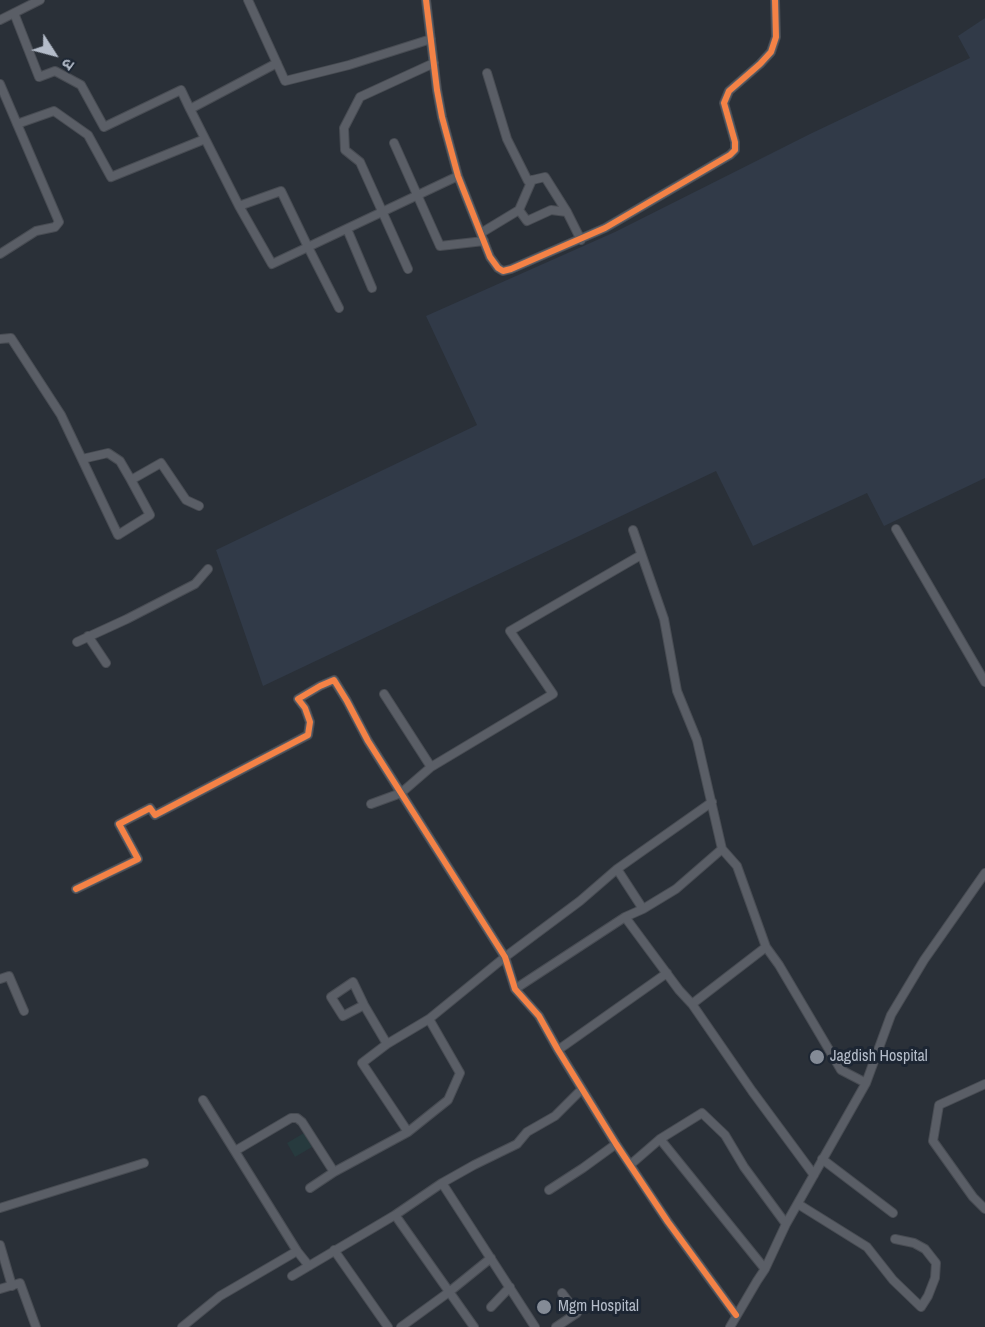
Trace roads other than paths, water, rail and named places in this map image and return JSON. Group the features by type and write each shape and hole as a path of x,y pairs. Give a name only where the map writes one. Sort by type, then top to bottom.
{"street":[{"path":"0,20 40,0"},
{"path":"248,0 285,81 349,65 431,39"},
{"path":"426,0 442,117 458,176 490,257 503,271 605,228 730,155 735,150 735,142 724,103 729,91 771,52 776,38 775,0"},
{"path":"14,13 39,76 55,71 81,85 104,127 181,90 239,206 272,264 458,176"},
{"path":"190,109 276,63"},
{"path":"408,269 360,162 345,150 344,128 360,97 434,63"},
{"path":"487,73 507,139 528,181 545,177 581,240"},
{"path":"0,84 59,222 55,227 36,231 0,254"},
{"path":"17,124 54,111 88,135 111,177 205,139"},
{"path":"394,143 440,246 483,237 519,210 532,180"},
{"path":"239,206 281,191 339,308"},
{"path":"519,210 527,222 551,210 567,212"},
{"path":"347,228 372,288"},
{"path":"0,339 11,338 61,415 118,535 150,515 120,461 108,453 82,459"},
{"path":"131,480 160,463 186,500 198,506"},
{"path":"896,529 985,682"},
{"path":"633,530 663,619 677,691 697,740 722,849 737,866 766,947 841,1070 866,1083"},
{"path":"371,804 401,793 431,767 553,694 510,631 641,555"},
{"path":"77,642 128,619 195,584 208,569"},
{"path":"88,636 106,663"},
{"path":"76,889 138,858 119,824 150,808 155,815 308,735 310,722 305,708 298,699 334,680 368,741 505,957 515,989 539,1016 616,1144 668,1222 736,1315"},
{"path":"384,694 431,767"},
{"path":"408,1132 362,1062 429,1019 505,957 580,901 617,869 712,802"},
{"path":"515,989 625,917 676,889 722,849"},
{"path":"617,869 643,909"},
{"path":"730,1327 765,1269 786,1224 866,1083 891,1015 924,960 985,873"},
{"path":"625,917 692,1004 814,1175"},
{"path":"692,1004 766,947"},
{"path":"558,1050 667,973"},
{"path":"0,979 9,976 24,1011"},
{"path":"364,1005 387,1044"},
{"path":"310,1188 334,1172 408,1132 448,1100 460,1074 429,1019"},
{"path":"985,1084 939,1105 933,1141 985,1209"},
{"path":"292,1276 395,1215 442,1183 517,1144 527,1132 555,1116 582,1089"},
{"path":"203,1100 297,1251 309,1266"},
{"path":"630,1165 660,1138 702,1113 725,1135 744,1167 786,1224"},
{"path":"235,1151 291,1118 297,1118 302,1122 334,1172"},
{"path":"660,1138 765,1269"},
{"path":"549,1190 616,1144"},
{"path":"822,1159 893,1212"},
{"path":"0,1208 144,1163"},
{"path":"442,1183 535,1327"},
{"path":"798,1204 867,1247 893,1280 921,1307 935,1278 936,1263 925,1249 914,1243 894,1239"},
{"path":"395,1215 474,1327"},
{"path":"0,1245 12,1286"},
{"path":"334,1250 388,1327"},
{"path":"182,1327 220,1296 297,1251"},
{"path":"401,1327 491,1258"},
{"path":"0,1289 20,1283 36,1327"},
{"path":"491,1307 510,1287"},
{"path":"556,1327 577,1312 562,1293"}],"place":[{"name":"Jagdish Hospital","path":"817,1057"},
{"name":"Mgm Hospital","path":"544,1307"}]}
